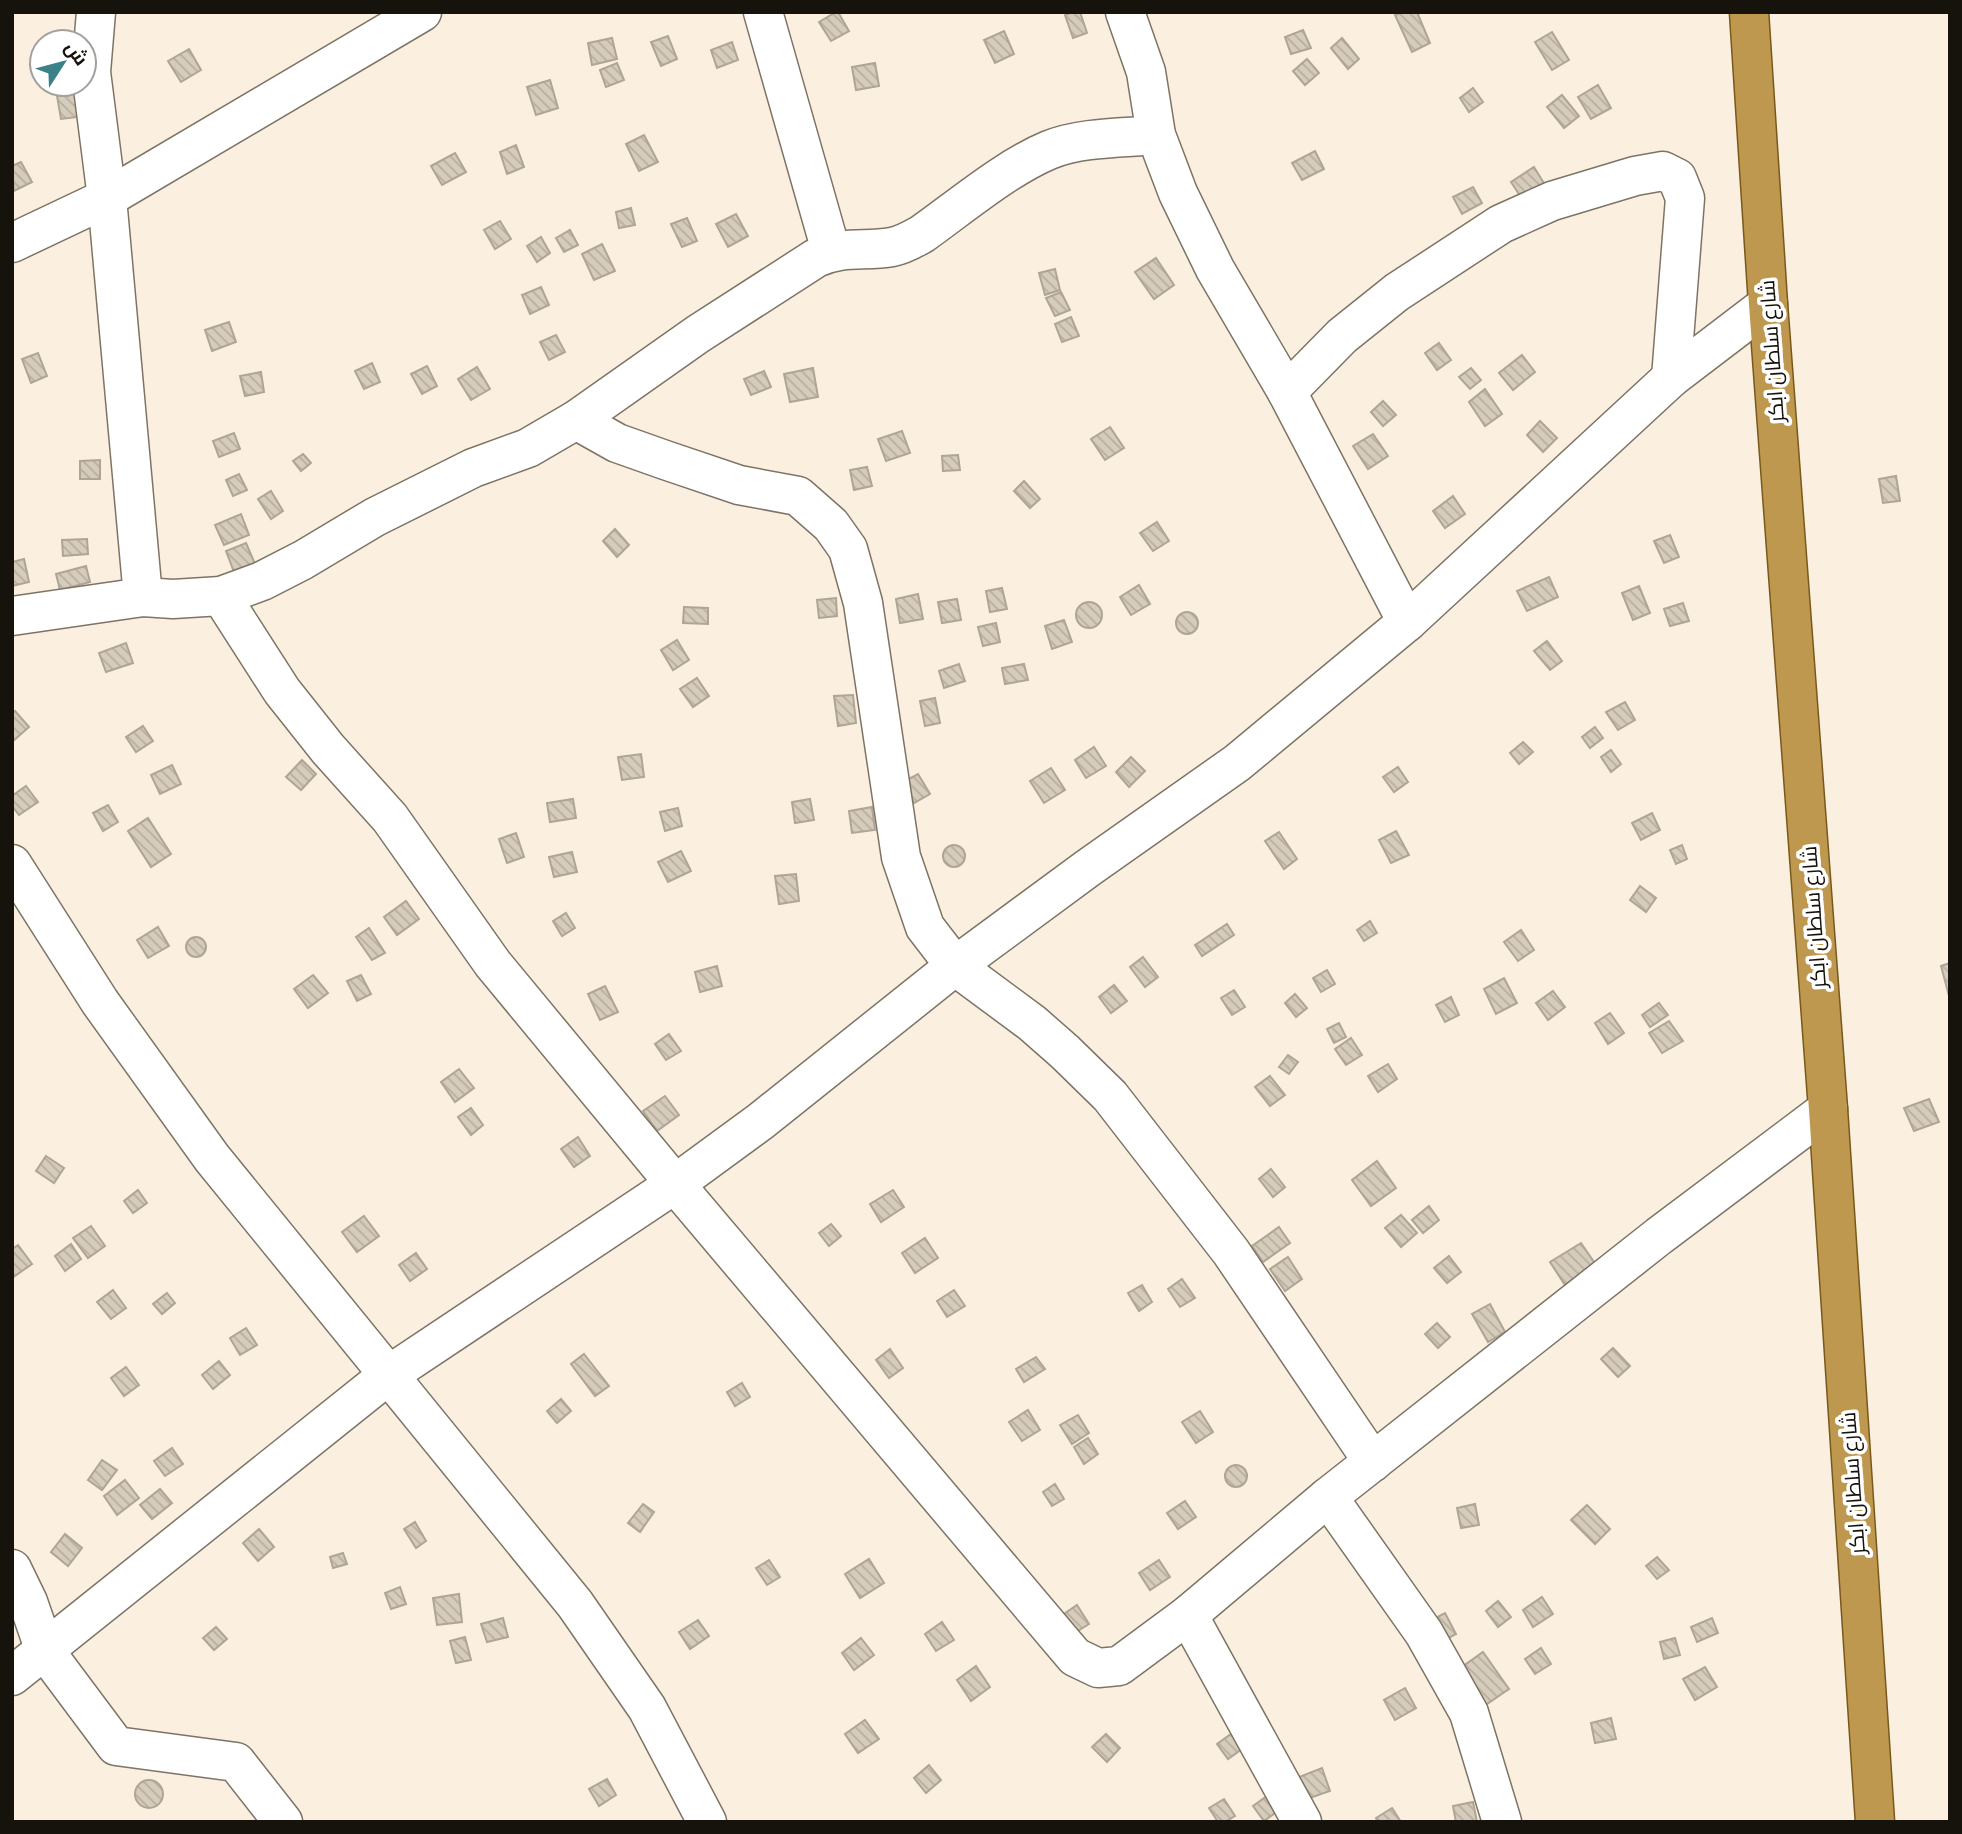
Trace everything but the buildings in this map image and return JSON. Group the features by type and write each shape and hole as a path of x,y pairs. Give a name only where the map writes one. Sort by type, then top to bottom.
{"highway":[{"name":"شارع سلطان ابكر","path":"1749,12 1828,1109 1875,1822"}],"street":[{"path":"96,12 91,72 107,198 143,597"},
{"path":"12,243 107,198 422,12"},
{"path":"763,12 831,251"},
{"path":"1125,12 1146,72 1156,135 1178,193 1215,270 1287,393 1407,622"},
{"path":"12,616 143,597 173,599 221,596 261,582 375,517 473,468 528,448 576,420 698,334 816,258 831,251 859,247 891,247 906,243 1015,169 1049,150 1156,135"},
{"path":"1287,393 1342,336 1397,292 1500,224 1552,201 1635,176 1663,171 1677,178 1685,198 1671,378"},
{"path":"12,1676 387,1376 675,1184 761,1121 955,966 1237,763 1407,622 1671,378 1768,304"},
{"path":"576,420 617,443 665,460 739,485 798,496 831,525 848,549 863,603 901,857 925,927 955,966 1032,1023 1110,1096 1231,1252 1373,1462"},
{"path":"221,596 282,691 328,749 390,818 493,964 675,1184 1075,1657 1098,1668 1119,1666 1188,1615 1328,1497 1648,1244 1828,1109"},
{"path":"12,864 100,1002 212,1158 575,1604 647,1708 707,1822"},
{"path":"1328,1497 1424,1633 1469,1713 1503,1822"},
{"path":"12,1569 28,1602 45,1651 116,1746 236,1762 283,1822"},
{"path":"1188,1615 1302,1822"}]}
